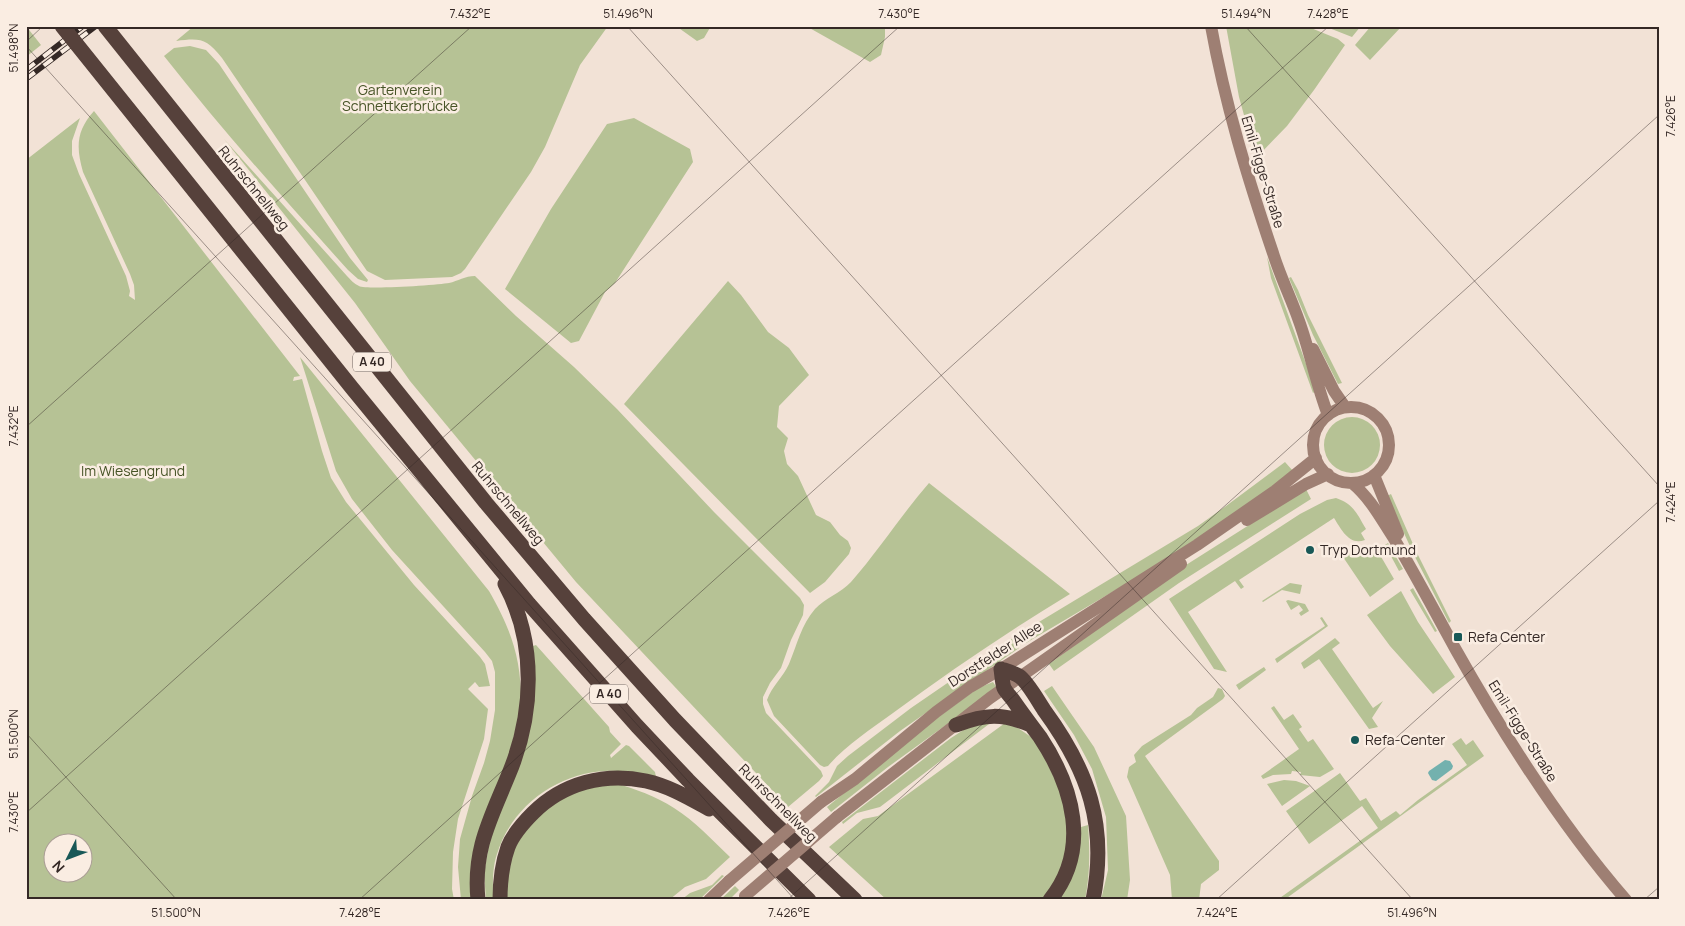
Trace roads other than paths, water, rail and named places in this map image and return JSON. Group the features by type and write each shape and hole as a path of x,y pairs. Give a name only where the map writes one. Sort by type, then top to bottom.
{"highway":[{"name":"A 40","path":"62,26 487,554 555,634 637,726 737,830 809,900"},
{"name":"Ruhrschnellweg","path":"105,26 480,496 584,619 726,774 855,900"},
{"path":"478,900 477,875 479,854 493,808 509,775 519,747 526,720 528,683 528,661 517,613 510,592 487,554"},
{"path":"1050,900 1064,877 1074,847 1074,822 1070,798 1054,760 1004,688 1001,669 1020,676 1061,733 1078,766 1096,817 1099,844 1098,868 1093,900"},
{"path":"956,725 973,719 991,716 1011,718 1031,726"},
{"path":"500,900 501,874 508,846 522,824 542,804 561,792 585,782 606,778 622,778 645,781 668,788 710,810 737,830"}],"main road":[{"name":"Emil-Figge-Straße","path":"1211,26 1228,106 1273,255 1300,322 1334,391 1345,408"},
{"name":"Emil-Figge-Straße","path":"1300,322 1328,415"},
{"path":"742,898 836,817 1020,676 1227,533 1306,484 1328,474 1320,467 1316,458 1313,443 1315,434 1322,420 1328,415 1345,408 1363,409 1374,415 1383,424 1388,435 1388,456 1380,469 1365,480 1352,483"},
{"name":"Dorstfelder Allee","path":"709,900 821,802 855,779 936,712 970,687 1197,545 1275,491 1316,458"},
{"name":"Emil-Figge-Straße","path":"1328,474 1340,481 1352,483 1370,501 1410,567 1471,677 1522,760 1579,841 1626,900"},
{"name":"Emil-Figge-Straße","path":"1374,475 1410,567"}],"water":[{"path":"1445,760 1450,761 1453,766 1452,769 1436,781 1432,780 1428,773 1429,771"}],"railway":[{"path":"26,70 83,26"},
{"path":"26,79 96,26"}],"place":[{"name":"Tryp Dortmund","path":"1310,550"},
{"name":"Refa Center","path":"1458,637"},
{"name":"Refa-Center","path":"1355,740"}],"park label":[{"name":"Gartenverein Schnettkerbrücke","path":"400,98"},
{"name":"Im Wiesengrund","path":"133,471"}]}
